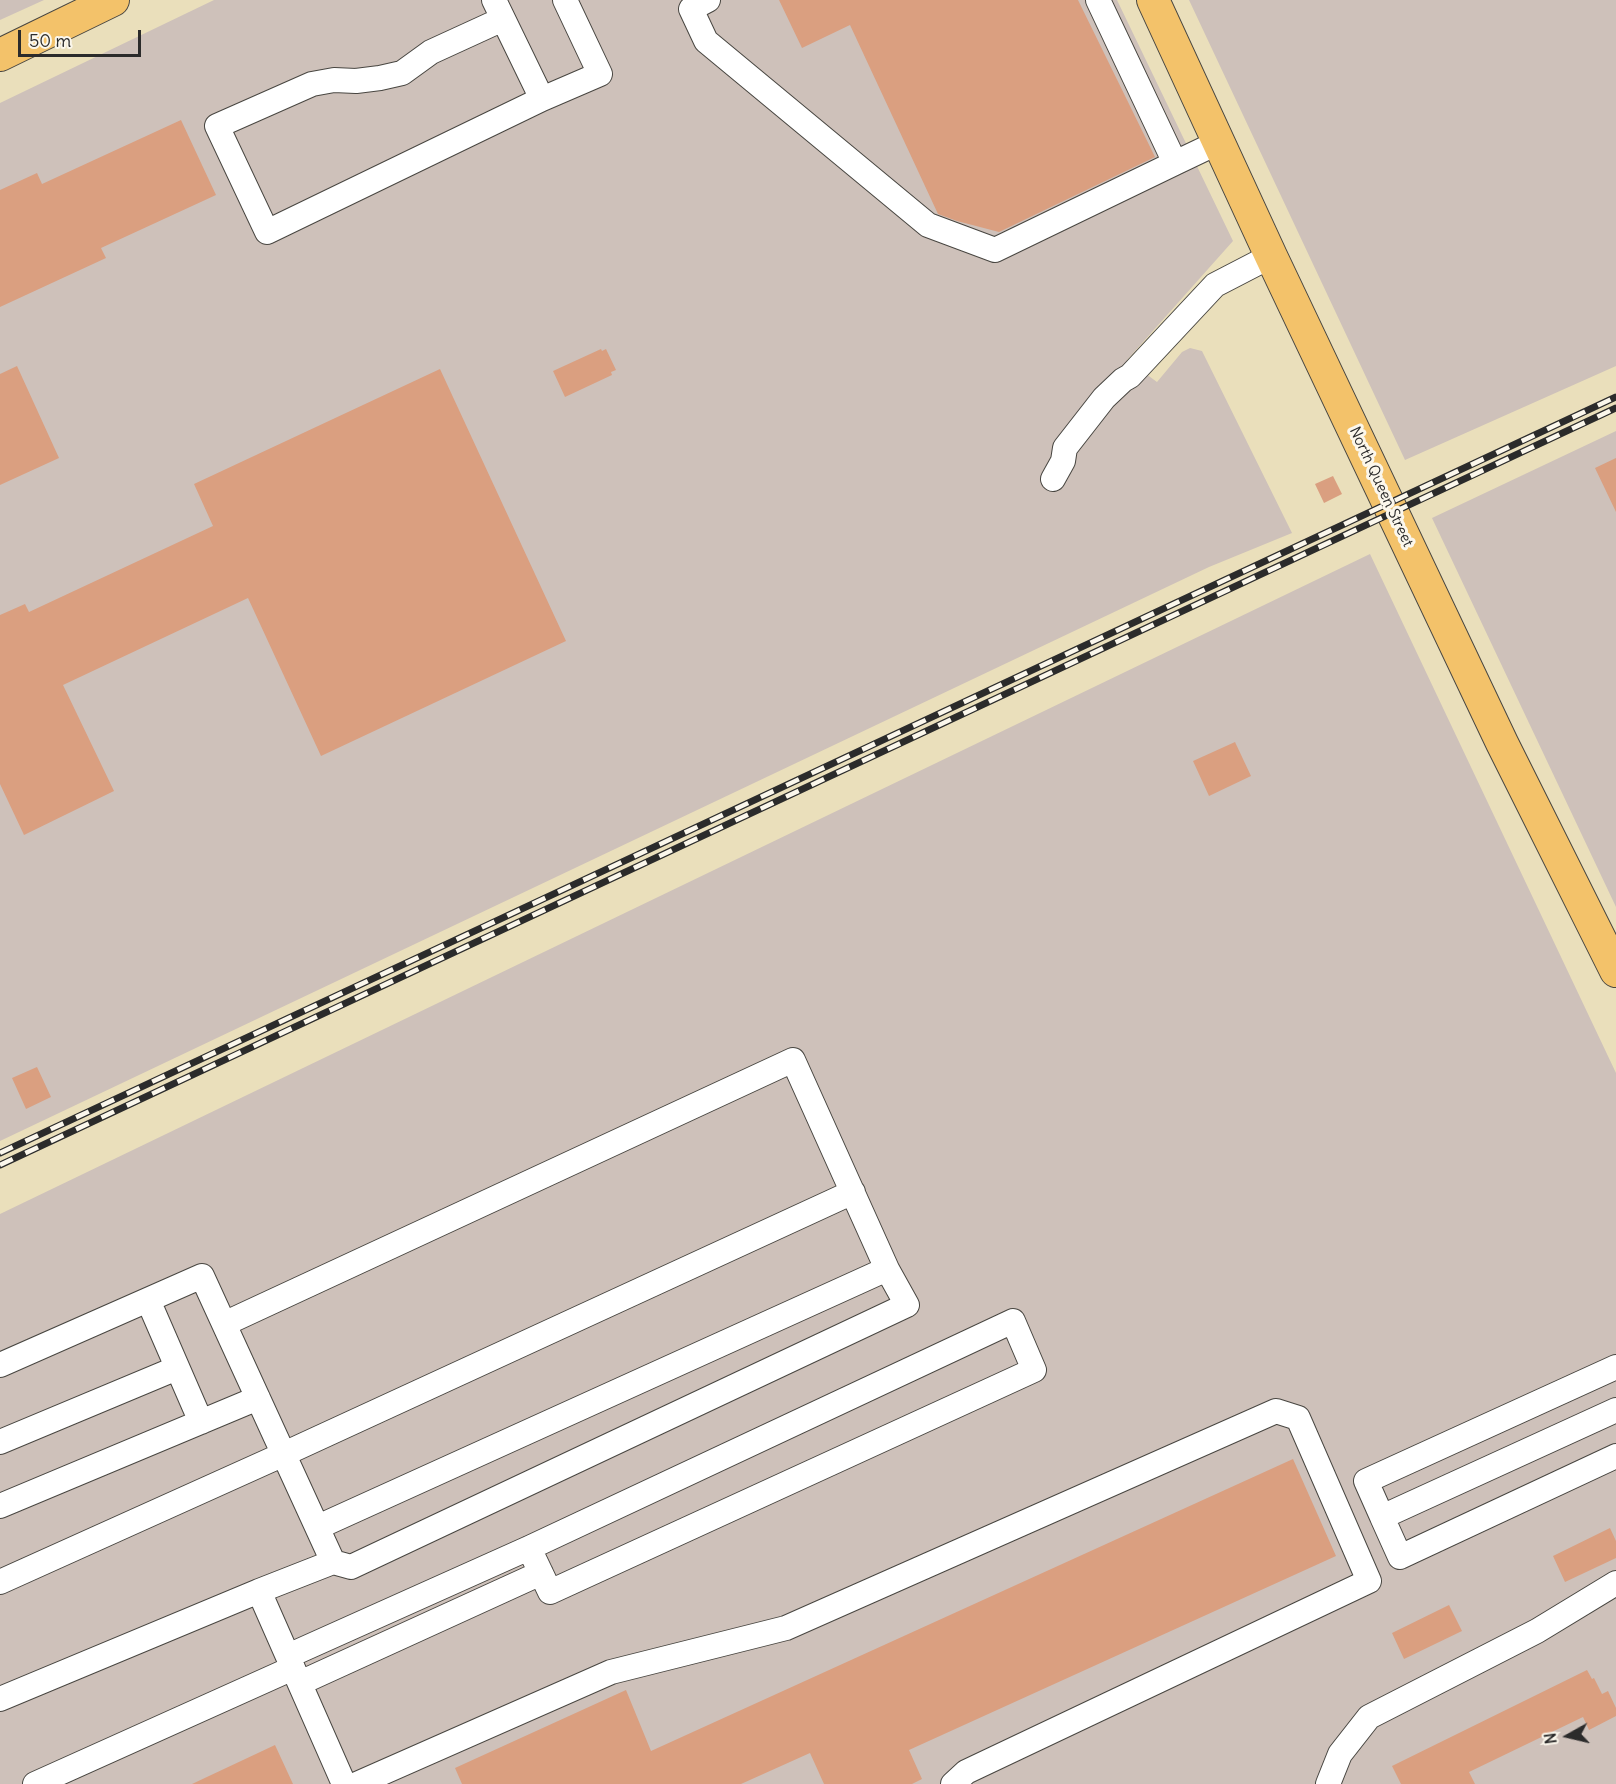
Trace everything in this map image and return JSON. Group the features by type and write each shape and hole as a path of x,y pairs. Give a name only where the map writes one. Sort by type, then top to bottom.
{"main road":[{"path":"0,55 113,0"},
{"name":"North Queen Street","path":"1153,0 1271,256 1497,732 1616,970"}],"lane":[{"path":"542,99 499,10 431,52 402,73 357,81 334,80 312,84 217,126 267,232 542,99 600,74 565,0"},
{"path":"708,0 691,9 706,41 928,225 995,250 1219,142"},
{"path":"1098,0 1175,163"},
{"path":"1058,470 1076,453 1128,383 1130,375 1215,285 1271,256"},
{"path":"0,1699 333,1562 351,1567 907,1305 887,1269 793,1060 224,1324"},
{"path":"0,1582 853,1192"},
{"path":"318,1527 887,1269"},
{"path":"0,1365 202,1276 333,1562"},
{"path":"148,1300 201,1422"},
{"path":"294,1669 529,1548 1013,1321 1034,1370 550,1593 529,1548"},
{"path":"1616,1367 1366,1481 1400,1557 1616,1456"},
{"path":"0,1442 177,1368"},
{"path":"0,1506 258,1398"},
{"path":"1382,1517 1616,1410"},
{"path":"357,1784 612,1672 786,1628 1276,1411 1298,1418 1369,1581 966,1772 952,1784"},
{"path":"35,1784 294,1669 541,1573"},
{"path":"1328,1784 1340,1754 1369,1717 1537,1631 1616,1583"},
{"path":"259,1591 344,1784"}],"shaded area":[{"path":"0,0 44,0 0,20"},
{"path":"214,0 1117,0 1233,241 1127,360 1157,382 1182,352 1190,348 1202,351 1292,533 1209,567 0,1141 0,103"},
{"path":"1189,0 1616,0 1616,366 1405,460"},
{"path":"1616,431 1616,907 1432,518"},
{"path":"1370,554 1616,1073 1616,1784 0,1784 0,1214"}],"building":[{"path":"779,0 1078,0 1155,157 999,232 938,214 850,25 802,48"},
{"path":"181,120 216,195 101,248 106,258 0,307 0,190 37,173 42,184"},
{"path":"601,349 602,351 606,349 616,370 611,372 612,375 565,397 553,371"},
{"path":"17,366 59,458 0,485 0,374"},
{"path":"440,369 566,641 321,756 248,598 63,685 114,791 24,835 0,784 0,615 25,604 29,612 213,526 194,484"},
{"path":"1616,458 1616,512 1595,468"},
{"path":"1333,476 1342,494 1324,503 1315,484"},
{"path":"1235,742 1251,776 1209,796 1193,761"},
{"path":"37,1067 51,1097 26,1109 12,1078"},
{"path":"1293,1459 1336,1556 909,1750 922,1779 912,1784 824,1784 810,1753 741,1784 462,1784 455,1768 626,1690 651,1751"},
{"path":"1610,1528 1616,1541 1616,1558 1565,1582 1553,1556"},
{"path":"1449,1605 1462,1631 1404,1659 1392,1633"},
{"path":"1587,1670 1602,1694 1608,1691 1616,1708 1616,1716 1589,1730 1583,1717 1469,1772 1475,1784 1401,1784 1392,1766"},
{"path":"275,1745 293,1784 192,1784"}],"railway":[{"path":"0,1153 1616,397"},
{"path":"0,1165 1616,408"}]}
